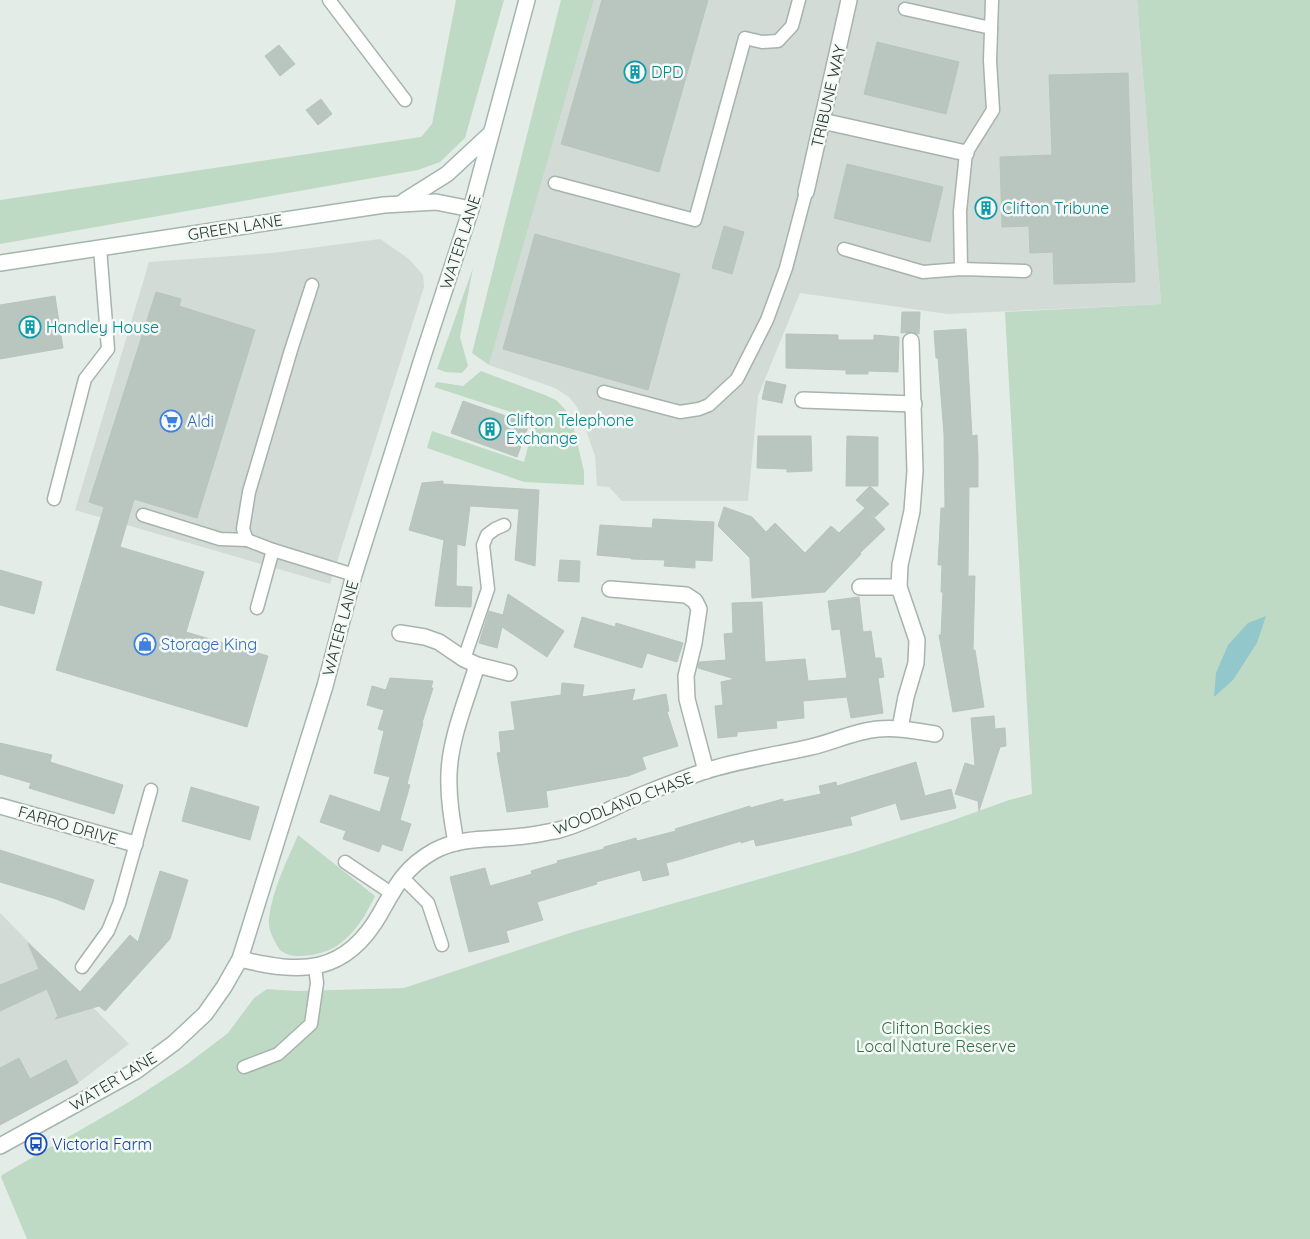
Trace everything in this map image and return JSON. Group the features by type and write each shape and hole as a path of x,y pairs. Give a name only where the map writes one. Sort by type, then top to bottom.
{"street":[{"name":"WATER LANE","path":"0,1146 136,1071 174,1043 205,1014 240,960 325,686 354,575 471,209 526,0"},
{"name":"TRIBUNE WAY","path":"806,192 849,0"},
{"path":"822,121 966,153"},
{"path":"401,203 448,174 491,133"},
{"name":"GREEN LANE","path":"0,263 401,203 436,202 471,209"},
{"path":"900,728 906,697 916,663 917,640 899,587 900,565 912,512 915,471 911,341"},
{"path":"803,400 914,404"},
{"path":"860,587 899,587"},
{"path":"610,589 686,595 695,600 699,610 686,676 687,699 706,771"},
{"path":"400,633 432,639 470,662 510,673"},
{"path":"456,843 449,797 449,772 452,746 470,662"},
{"name":"WOODLAND CHASE","path":"240,960 283,968 315,968 334,960 351,950 368,934 391,893 402,877 418,861 435,850 456,843 525,836 560,829 591,819 643,794 706,771 812,747 870,731 900,728 935,734"},
{"name":"FARRO DRIVE","path":"0,806 135,844"}],"lane":[{"path":"329,0 405,100"},
{"path":"555,183 695,220 745,38 762,42 778,41 792,26 799,0"},
{"path":"961,269 960,211 966,153 993,110 990,61 992,0"},
{"path":"905,9 991,28"},
{"path":"604,392 680,412 709,405 737,379 767,320 786,268 806,192"},
{"path":"54,499 85,379 108,349 100,248"},
{"path":"844,249 923,272 961,269 1025,271"},
{"path":"248,540 243,529 249,492 312,285"},
{"path":"143,515 220,539 248,540 273,550 354,575"},
{"path":"470,662 488,589 483,545 487,535 504,525"},
{"path":"257,608 273,550"},
{"path":"82,967 108,931 112,922 119,904 151,790"},
{"path":"345,862 391,893"},
{"path":"402,877 428,903 442,945"},
{"path":"244,1068 278,1054 311,1024 317,983 315,968"}],"shaded area":[{"path":"594,0 1137,0 1161,304 948,314 800,293 758,396 748,501 622,501 609,487 597,486 595,456 577,407 569,397 555,388 489,365"},
{"path":"380,239 409,259 423,275 424,287 330,584 75,510 149,262 272,253"},
{"path":"0,913 129,1044 78,1083 0,1125"}],"green space":[{"path":"456,0 504,0 465,138 440,162 418,170 0,244 0,200 421,137 432,124"},
{"path":"561,0 594,0 489,365 472,353"},
{"name":"Clifton Backies Local Nature Reserve","path":"1137,0 1310,0 1310,1239 27,1239 1,1177 2,1175 129,1102 186,1065 228,1033 254,998 267,989 297,991 404,988 576,931 855,852 1032,794 1005,312 1161,304"},
{"path":"473,268 460,337 468,366 462,373 446,372 437,369"},
{"path":"481,371 545,395 556,400 565,409 571,417 584,471 584,485 524,482 427,448 432,431 524,462 535,420 434,387 437,382 463,386"},
{"path":"298,835 375,896 360,923 338,945 318,954 293,956 280,950 272,935 269,921 277,886"}],"water":[{"path":"1266,616 1257,643 1233,680 1214,697 1216,673 1228,645 1248,623"}],"building":[{"name":"DPD","path":"602,0 708,0 659,172 561,144"},
{"path":"877,42 959,62 946,114 864,94"},
{"path":"279,45 295,64 280,76 265,56"},
{"path":"1128,73 1135,282 1054,284 1053,252 1030,253 1029,226 1002,227 1000,157 1052,155 1049,75"},
{"path":"321,99 332,114 318,125 306,110"},
{"path":"847,164 943,187 930,242 834,218"},
{"path":"724,226 744,232 732,274 712,268"},
{"path":"535,234 680,274 648,390 503,349"},
{"path":"156,292 181,299 179,306 255,330 197,518 134,499 120,547 204,572 186,632 268,656 247,727 56,670 104,507 89,502"},
{"name":"Handley House","path":"55,296 63,348 0,359 0,305"},
{"path":"902,312 920,312 919,334 911,332 901,333"},
{"path":"966,329 972,436 977,435 978,459 978,487 969,487 968,576 975,576 973,650 975,650 984,707 953,712 939,635 941,635 943,592 941,592 942,565 938,565 941,508 945,508 944,434 934,331"},
{"path":"786,334 838,335 838,340 874,340 874,335 899,337 898,372 868,371 868,374 846,374 846,370 786,368"},
{"path":"766,381 786,385 782,403 762,399"},
{"name":"Clifton Telephone Exchange","path":"463,401 529,424 517,457 451,433"},
{"path":"758,436 811,436 812,471 787,472 787,469 757,468"},
{"path":"847,436 878,437 878,486 846,486"},
{"path":"443,481 443,484 539,490 535,566 515,560 519,509 470,506 465,546 457,544 456,586 472,587 471,607 435,606 444,540 409,530 422,483"},
{"path":"870,486 889,504 875,517 856,500"},
{"path":"724,507 752,517 766,532 775,523 805,553 831,526 839,533 865,508 885,529 860,553 825,592 752,598 750,558 718,526"},
{"path":"653,519 714,522 712,561 695,560 695,568 664,566 665,560 597,555 600,525 652,528"},
{"path":"560,560 580,561 579,582 558,581"},
{"path":"0,570 42,582 34,614 0,605"},
{"path":"508,594 564,631 547,657 502,627 497,648 479,643 489,611 503,615"},
{"path":"859,597 863,632 871,631 875,658 881,658 884,677 878,678 883,713 851,718 847,697 803,701 804,718 776,721 777,728 737,732 737,736 718,738 715,706 723,705 721,682 735,679 698,668 699,662 726,660 724,634 733,633 732,603 762,602 765,662 805,659 808,681 847,678 840,629 832,630 828,601"},
{"path":"582,617 615,627 616,623 683,643 677,662 647,653 642,668 574,647"},
{"path":"390,678 433,681 431,688 433,688 422,723 407,784 410,785 400,820 411,824 402,851 382,844 379,852 343,839 346,831 320,822 330,795 380,812 390,777 374,773 384,731 378,729 384,710 367,705 372,686 386,690"},
{"path":"562,683 584,685 582,697 635,689 632,701 666,694 669,711 667,712 678,746 642,757 646,769 628,776 546,791 548,807 507,812 497,753 501,752 499,732 515,730 511,702 561,695"},
{"path":"994,716 995,729 1005,728 1006,746 1000,747 979,811 978,801 955,794 965,763 975,766 971,718"},
{"path":"0,743 52,755 50,762 123,785 114,814 29,788 31,783 0,774"},
{"path":"916,762 925,796 951,789 956,808 901,820 896,803 850,817 852,825 756,846 754,839 741,843 741,841 666,863 669,875 643,881 640,870 596,882 597,884 537,902 543,920 506,931 509,942 469,952 450,877 485,868 490,886 532,874 531,871 558,863 557,861 604,849 604,847 636,838 637,841 676,831 675,829 750,806 750,808 783,799 783,802 821,794 819,786 836,782 837,786"},
{"path":"191,787 259,807 250,840 182,821"},
{"path":"0,850 94,880 84,910 56,899 0,882"},
{"path":"160,871 188,880 170,939 105,1011 99,1006 55,1019 58,1016 47,989 0,1011 0,985 39,969 28,943 80,992 130,935 138,942"},
{"path":"19,1058 30,1079 66,1060 78,1083 0,1125 0,1068"}],"place":[{"name":"DPD","path":"635,72"},
{"name":"Clifton Tribune","path":"986,208"},
{"name":"Handley House","path":"30,327"},
{"name":"Aldi","path":"171,421"},
{"name":"Clifton Telephone Exchange","path":"490,429"},
{"name":"Storage King","path":"145,644"},
{"name":"Victoria Farm","path":"36,1144"}]}
